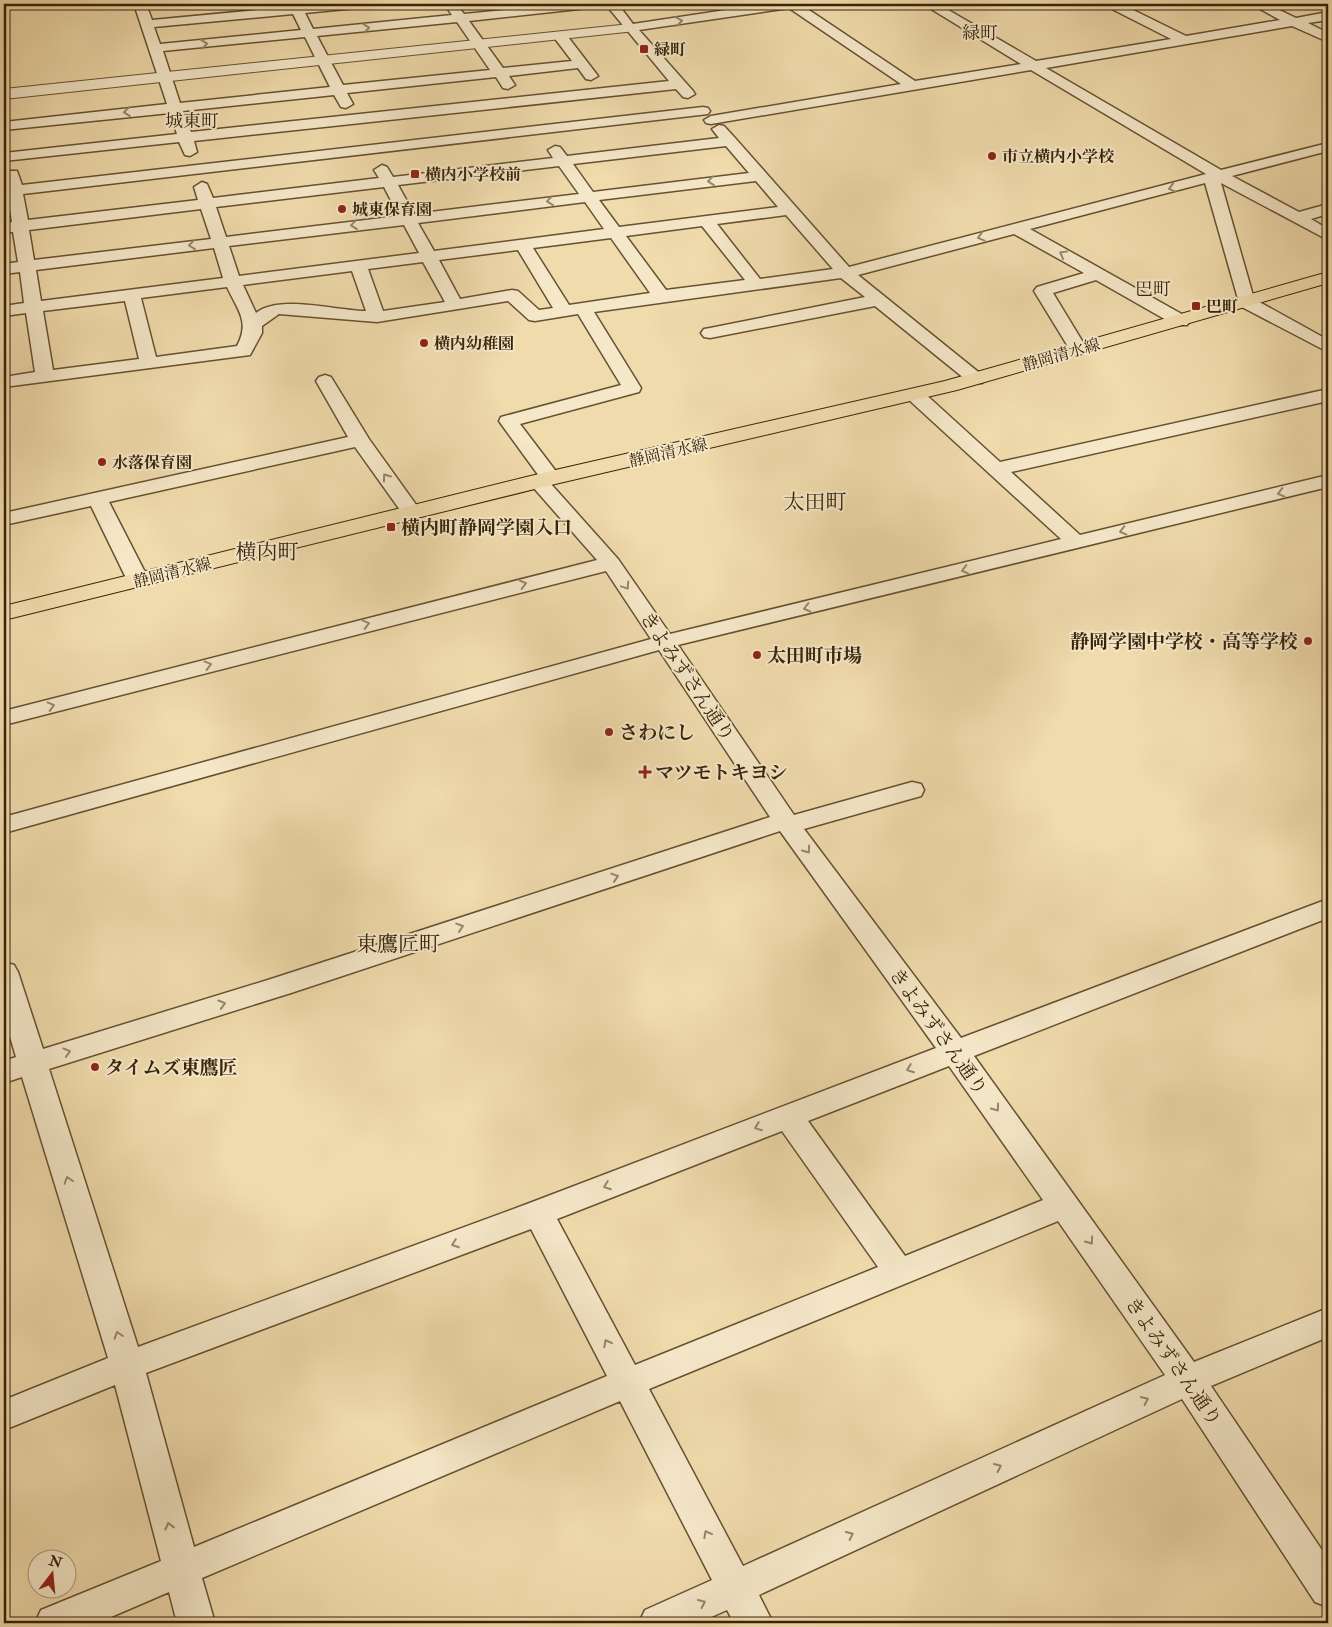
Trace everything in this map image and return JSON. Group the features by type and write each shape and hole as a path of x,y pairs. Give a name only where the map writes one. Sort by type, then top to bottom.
{"main road":[{"name":"静岡清水線","path":"4,613 545,480 915,395 1181,321 1328,277"}],"street":[{"path":"147,24 296,7 356,4"},
{"path":"450,4 661,296"},
{"path":"155,48 602,4"},
{"path":"612,4 630,28 844,273 976,379"},
{"path":"4,94 630,28 790,4 913,86"},
{"path":"929,4 1219,175 1328,235"},
{"path":"1112,4 1184,40"},
{"path":"1257,4 1328,38"},
{"path":"4,382 244,351 253,333 253,324 233,282 147,24 144,6"},
{"path":"296,7 354,119 455,305"},
{"path":"9,191 541,130 707,115 913,86 1328,16"},
{"path":"560,36 603,92"},
{"path":"4,126 582,64"},
{"path":"6,157 679,84"},
{"path":"4,129 9,191 21,226 44,377"},
{"path":"4,228 730,141"},
{"path":"253,324 269,311 279,309 377,317 512,294 535,316 661,296 844,273 1328,147"},
{"path":"1219,175 1213,183 1246,302 1328,348"},
{"path":"4,269 760,176"},
{"path":"1297,218 1328,209"},
{"path":"4,311 789,210"},
{"path":"706,220 756,284"},
{"path":"1016,228 1181,321"},
{"path":"522,244 564,311"},
{"path":"359,266 377,317"},
{"path":"1078,349 1043,291 1098,274"},
{"path":"132,295 149,363"},
{"path":"710,332 878,300"},
{"name":"きよみずさん通り","path":"583,308 632,388 508,421 545,480 611,563 787,823 955,1052 1188,1380 1328,1590"},
{"path":"325,382 360,440 412,513"},
{"path":"915,395 1076,542"},
{"path":"997,469 1328,395"},
{"path":"4,519 360,440"},
{"path":"4,825 664,642 1328,482"},
{"path":"97,498 138,580"},
{"path":"4,718 611,563"},
{"path":"18,1068 290,983 787,823 912,790"},
{"path":"4,1414 127,1366 538,1213 1328,908"},
{"path":"4,972 18,1068 127,1366 180,1571 196,1623"},
{"path":"788,1116 899,1272"},
{"path":"54,1623 627,1383 1064,1204"},
{"path":"538,1213 754,1623"},
{"path":"658,1623 1188,1380 1328,1322"}],"place":[{"name":"緑町","path":"644,49"},
{"name":"市立横内小学校","path":"992,156"},
{"name":"横内小学校前","path":"415,174"},
{"name":"城東保育園","path":"342,209"},
{"name":"巴町","path":"1196,306"},
{"name":"横内幼稚園","path":"424,343"},
{"name":"水落保育園","path":"102,462"},
{"name":"横内町静岡学園入口","path":"391,527"},
{"name":"静岡学園中学校・高等学校","path":"1308,641"},
{"name":"太田町市場","path":"757,655"},
{"name":"さわにし","path":"609,732"},
{"name":"マツモトキヨシ","path":"645,772"},
{"name":"タイムズ東鷹匠","path":"95,1067"}],"district":[{"name":"緑町","path":"980,33"},
{"name":"城東町","path":"192,121"},
{"name":"巴町","path":"1153,289"},
{"name":"太田町","path":"815,502"},
{"name":"横内町","path":"267,552"},
{"name":"東鷹匠町","path":"398,944"}]}
